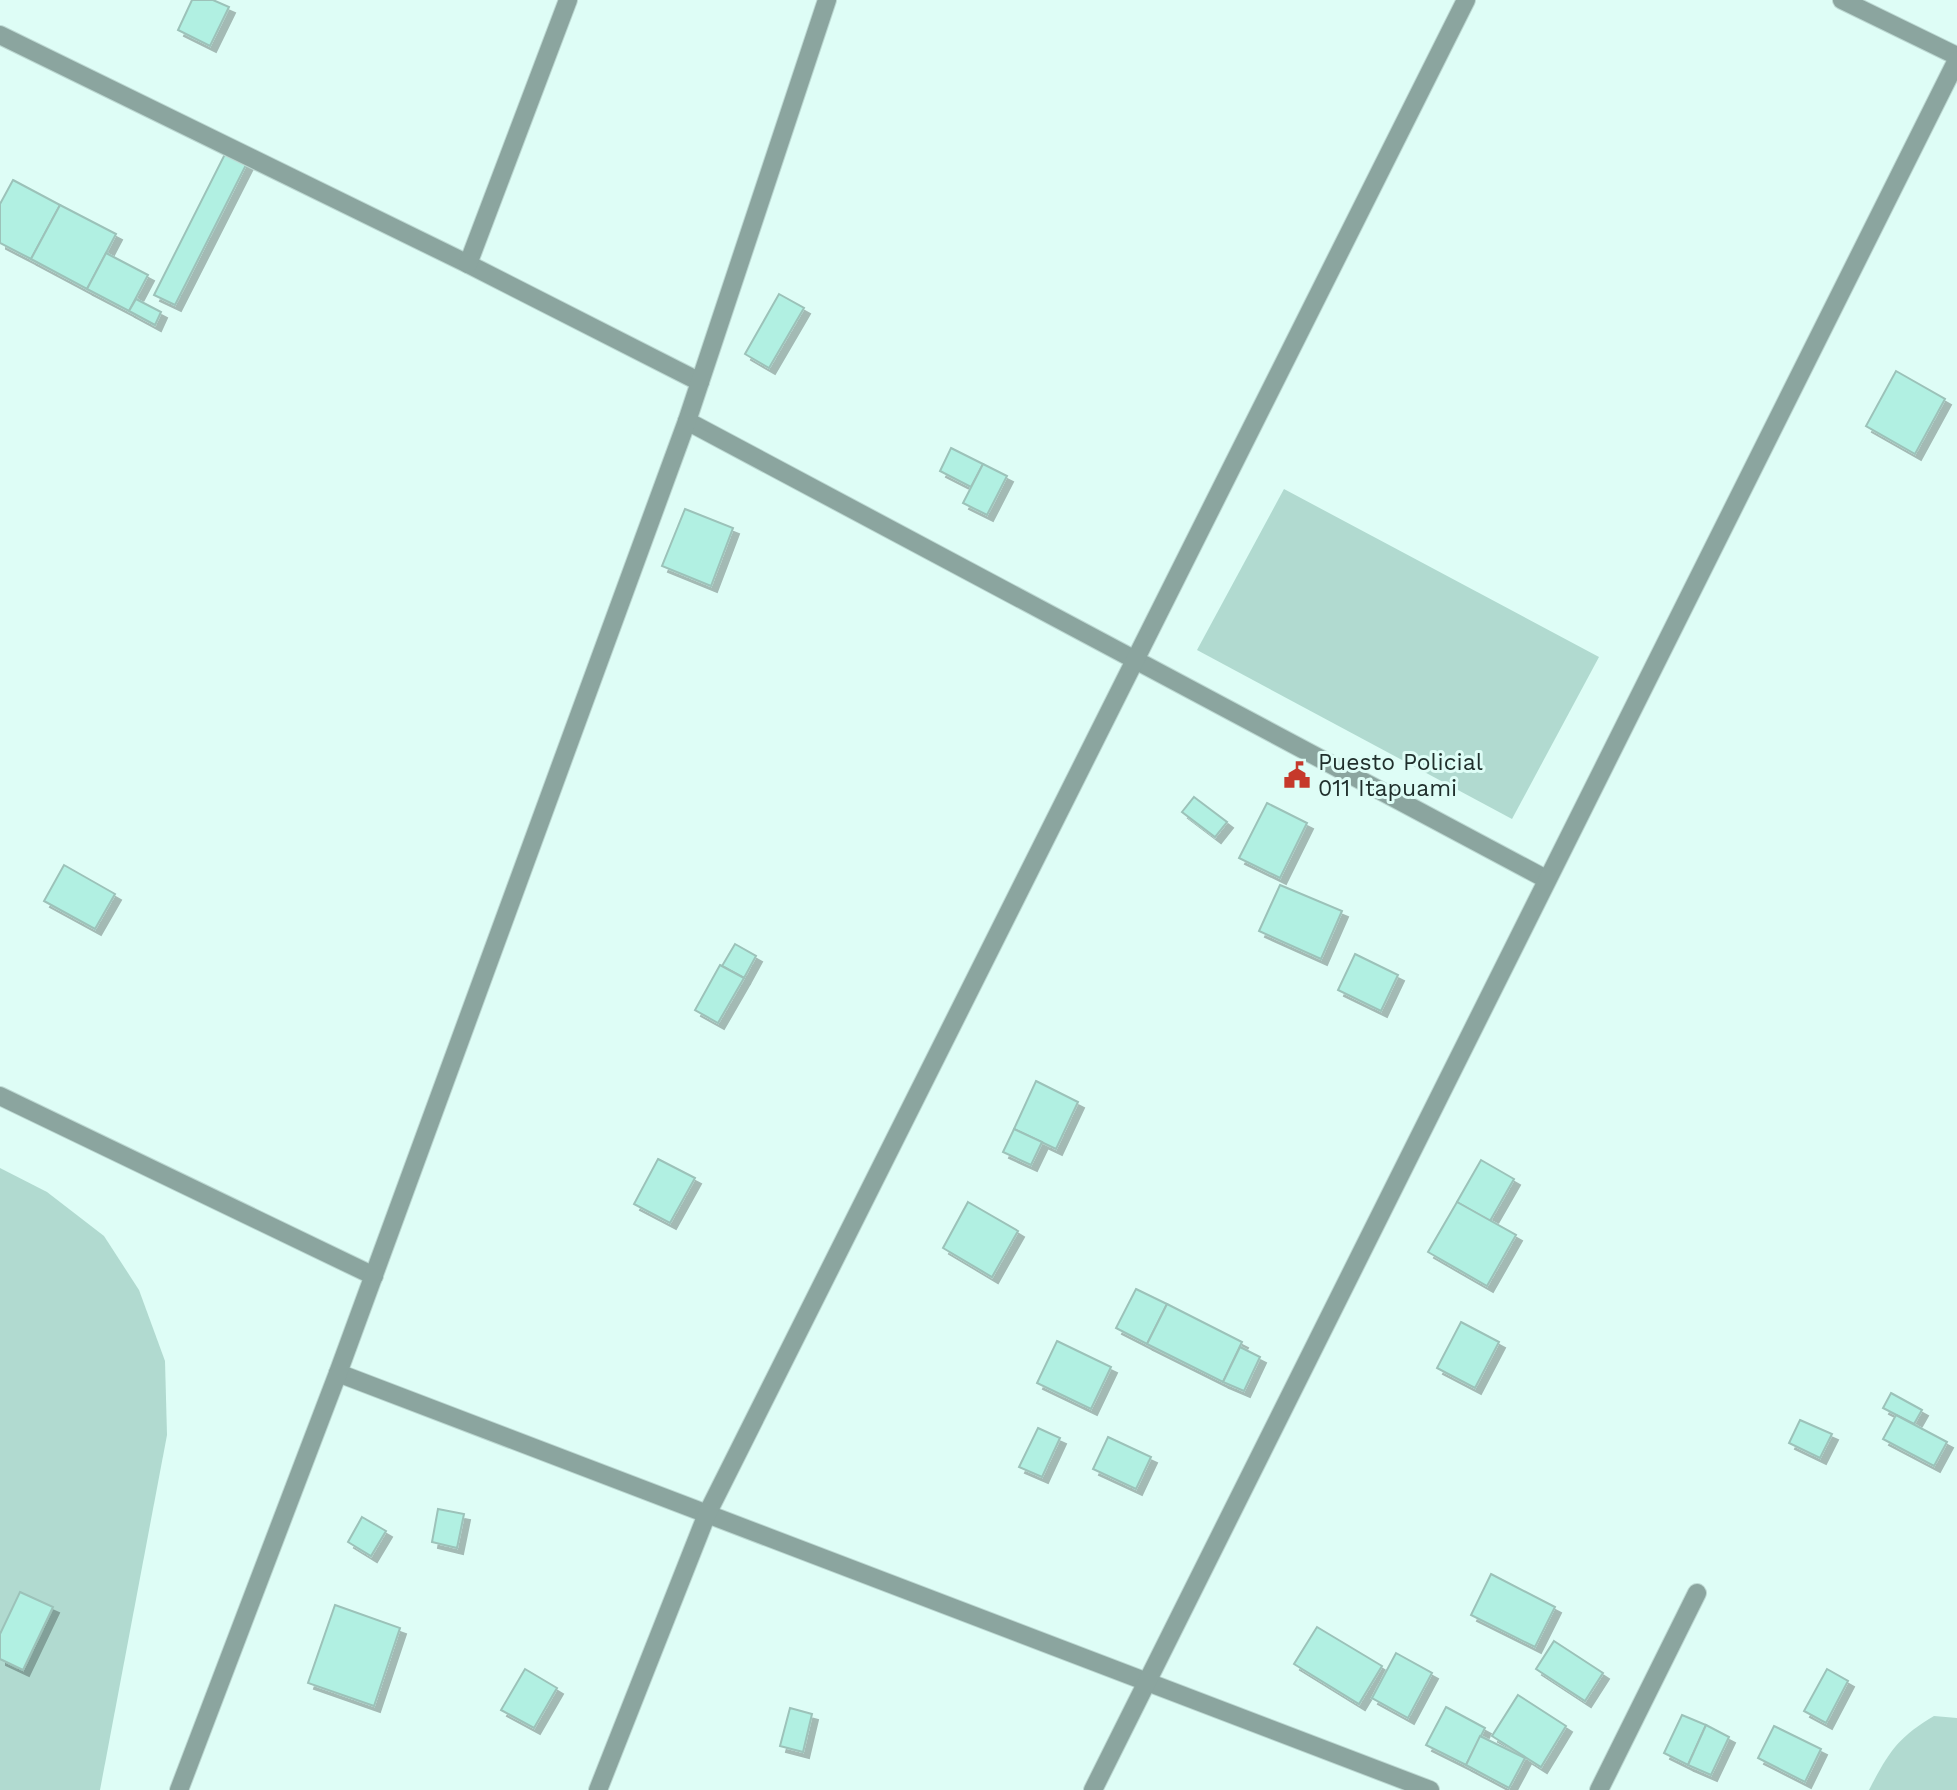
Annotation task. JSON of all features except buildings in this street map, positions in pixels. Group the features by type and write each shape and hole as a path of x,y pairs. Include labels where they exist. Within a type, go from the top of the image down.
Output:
{"street":[{"path":"468,264 568,0"},
{"path":"180,1790 374,1276 687,421 827,0"},
{"path":"598,1790 707,1514 1466,0"},
{"path":"1093,1790 1957,58 1842,0"},
{"path":"0,35 468,264 700,382"},
{"path":"687,421 1546,879"},
{"path":"0,1096 374,1276"},
{"path":"338,1373 1430,1790"},
{"path":"1599,1790 1697,1593"}],"green space":[{"path":"1284,489 1599,657 1512,819 1197,650"},
{"path":"0,1168 47,1192 104,1236 139,1290 165,1361 167,1435 100,1790 0,1790"},
{"path":"1934,1716 1957,1718 1957,1790 1869,1790 1895,1747 1911,1731"}],"place":[{"name":"Puesto Policial 011 Itapuami","path":"1297,775"}]}
